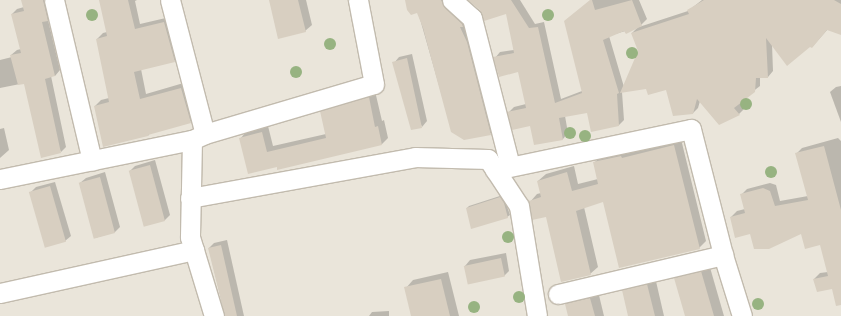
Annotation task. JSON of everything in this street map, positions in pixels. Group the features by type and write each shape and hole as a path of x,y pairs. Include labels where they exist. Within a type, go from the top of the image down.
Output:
{"street":[{"path":"54,0 92,161"},
{"path":"170,0 198,137 190,198 190,237 214,316"},
{"path":"0,179 92,161 198,137 374,84 358,0"},
{"path":"452,0 472,18 503,168 519,206 538,316"},
{"path":"190,198 415,157 488,159 503,168 691,129 723,255 742,316"},
{"path":"0,293 194,250"},
{"path":"558,294 723,255"}],"shaded area":[{"path":"0,0 841,0 841,316 0,316"}],"building":[{"path":"21,0 43,0 48,21 42,22 55,76 45,79 61,153 41,158 24,84 18,85 10,55 21,53 11,14 24,11"},
{"path":"99,0 128,0 135,29 164,22 175,62 134,72 140,99 181,88 191,123 148,136 103,147 94,106 109,102 96,39 107,36"},
{"path":"269,0 298,0 306,32 278,39"},
{"path":"405,0 441,0 445,8 462,24 463,27 460,27 467,42 491,135 464,140 451,132 423,28 417,13 411,15 407,10"},
{"path":"468,0 511,0 529,28 538,27 555,103 582,93 564,21 590,0 592,0 595,10 632,0 642,26 626,34 624,31 603,40 619,93 617,94 619,126 591,132 587,113 559,118 563,140 534,145 530,126 512,130 507,112 526,108 518,72 499,77 493,57 514,53 506,14 484,21 480,10"},
{"path":"704,0 834,0 841,4 841,35 827,30 812,48 810,47 787,66 766,38 768,78 756,78 755,92 734,108 740,115 719,125 697,99 693,114 673,116 666,90 648,95 646,89 620,93 638,51 631,33 689,14 687,10"},
{"path":"407,58 422,128 411,130 392,62"},
{"path":"369,97 375,127 378,126 382,145 277,170 277,167 248,174 239,138 262,132 267,152 326,138 320,111"},
{"path":"674,145 700,249 619,268 603,202 576,211 591,275 561,282 546,217 532,220 529,201 541,197 537,181 567,172 572,191 598,184 593,162 621,156 622,158"},
{"path":"824,146 841,210 841,305 836,306 832,289 817,292 813,279 828,276 820,245 805,249 801,234 769,249 754,249 750,234 735,238 730,217 745,213 740,194 763,188 770,191 775,206 808,200 795,153"},
{"path":"150,165 165,221 144,227 129,171"},
{"path":"100,177 115,233 94,239 79,183"},
{"path":"50,186 66,242 45,248 29,192"},
{"path":"500,197 504,203 508,218 471,229 466,208"},
{"path":"221,245 237,316 225,316 208,248"},
{"path":"501,258 505,277 468,284 464,266"},
{"path":"701,271 714,316 685,316 674,278"},
{"path":"441,279 450,316 411,316 404,287"},
{"path":"647,284 655,316 628,316 622,290"},
{"path":"590,298 595,316 568,316 565,304"}]}
